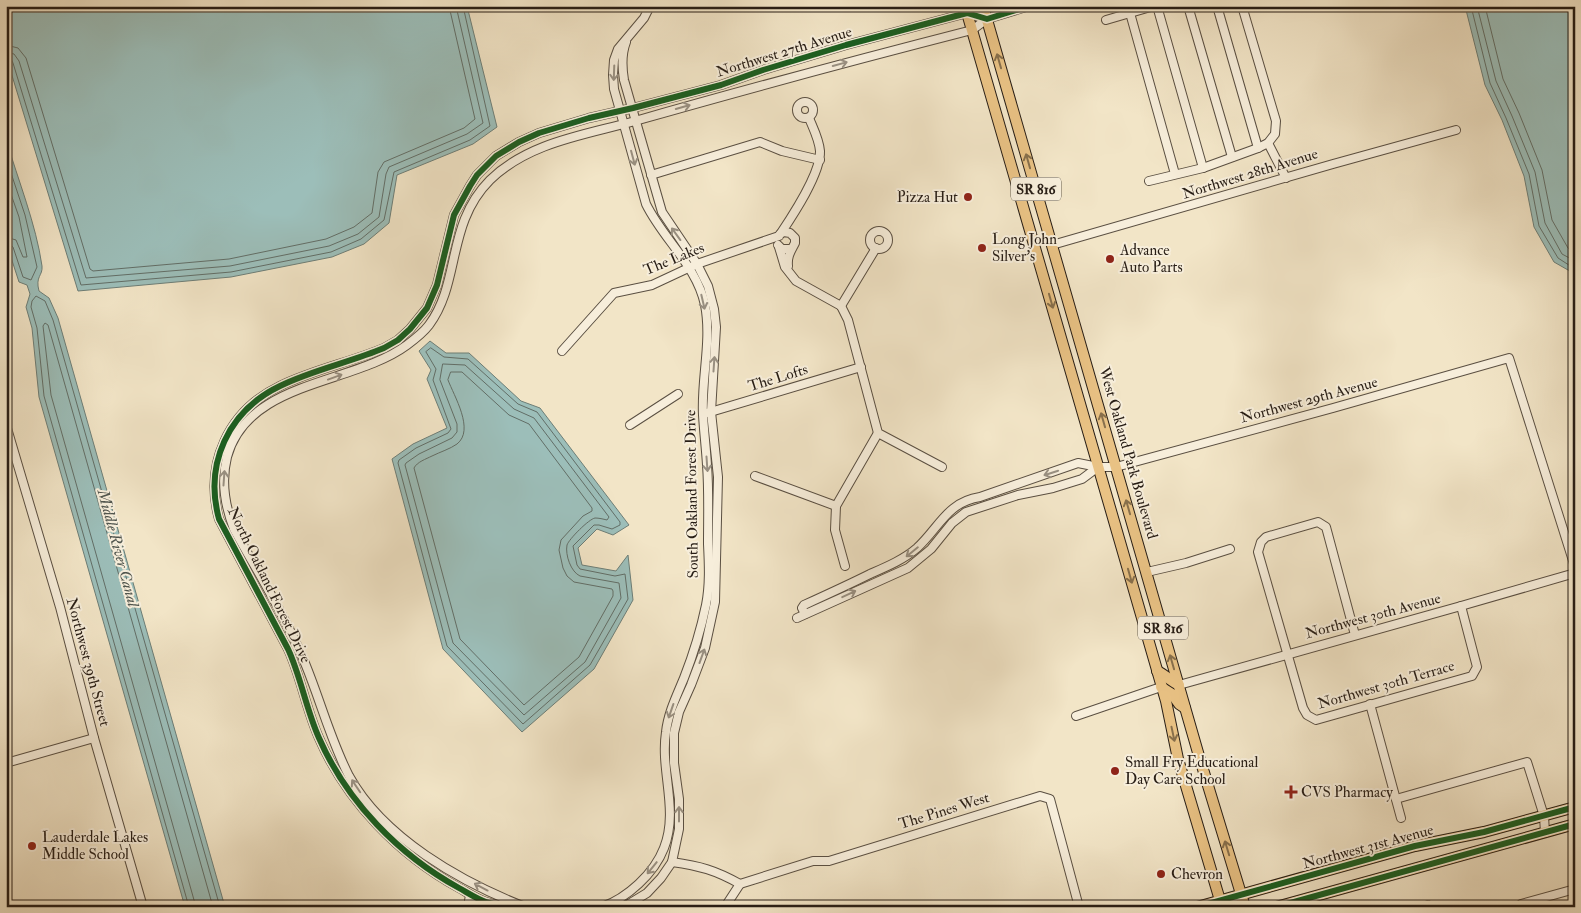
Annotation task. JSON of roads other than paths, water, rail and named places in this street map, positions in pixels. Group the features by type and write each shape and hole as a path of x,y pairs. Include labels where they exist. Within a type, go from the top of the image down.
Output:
{"main road":[{"name":"West Oakland Park Boulevard","path":"983,6 1245,907"},
{"name":"SR 816","path":"966,9 1157,671 1178,759 1222,904"},
{"path":"1031,233 1044,245 1052,245"},
{"path":"1037,254 1060,275"},
{"path":"1157,671 1167,676 1171,682 1179,685"},
{"path":"1161,687 1172,694 1179,704 1186,709"},
{"name":"Northwest 31st Avenue","path":"1197,907 1222,904 1241,895 1415,846 1484,832 1575,807"},
{"path":"1276,907 1575,824"}],"street":[{"name":"South Oakland Forest Drive","path":"624,907 647,893 672,862 678,829 674,733 679,712 705,648 709,612 706,316 701,293 689,267 653,217 646,204 614,89 614,60 618,49 644,18 650,6"},
{"path":"525,907 495,895 442,866 428,856 387,824 350,776 324,719 306,664 296,642 234,529 224,489 225,464 234,438 243,426 269,404 287,394 392,354 422,334 436,314 444,294 456,243 466,214 482,189 513,161 556,142 800,74 972,30 987,19 1029,6"},
{"path":"1106,20 1156,6 1203,168"},
{"path":"1188,6 1232,157"},
{"path":"1217,6 1258,148"},
{"path":"1149,181 1203,168 1258,148 1268,143 1275,134 1276,121 1242,6"},
{"path":"966,9 987,19"},
{"name":"Northwest 27th Avenue","path":"633,108 721,84 966,9"},
{"path":"1130,13 1176,174"},
{"name":"South Oakland Forest Drive","path":"602,907 630,892 660,858 665,846 670,823 671,805 665,768 666,731 670,713 709,612 715,602 718,477 707,413 716,320 708,286 697,264 662,212 622,70 623,50 628,38"},
{"name":"North Oakland Forest Drive","path":"484,904 424,866 392,840 369,816 337,772 319,738 296,665 220,520 215,496 215,470 220,450 229,433 244,411 266,393 287,382 384,348 398,340 417,322 435,292 450,228 458,205 477,176 496,156 529,137 589,118 633,108"},
{"path":"809,118 819,142 820,160 813,178 780,235 778,246 785,267 802,285 841,306 848,320 878,433 836,506 835,530 845,566"},
{"name":"Northwest 28th Avenue","path":"1052,245 1456,130"},
{"path":"651,175 760,142 782,151 820,160"},
{"path":"1268,143 1286,178"},
{"path":"790,220 790,232 794,236 795,241 787,262 790,272"},
{"path":"780,235 790,232"},
{"name":"The Lakes","path":"562,351 614,293 652,285 689,267 780,235"},
{"name":"The Lakes","path":"759,243 778,246"},
{"path":"778,246 784,250 790,250"},
{"path":"841,306 876,248"},
{"name":"Northwest 29th Avenue","path":"958,505 972,498 1078,464 1116,467 1509,358 1575,567"},
{"name":"The Lofts","path":"707,413 861,367"},
{"path":"630,425 678,394"},
{"name":"Northwest 39th Street","path":"6,425 60,607 94,738 143,907"},
{"path":"878,433 942,467"},
{"path":"797,618 908,568 932,549 952,523 963,514 1018,495 1082,479 1098,467"},
{"path":"755,476 836,506"},
{"path":"805,614 802,608 804,605 906,557 958,505 963,514"},
{"path":"708,512 717,512"},
{"path":"1288,654 1258,552 1261,542 1266,537 1318,522 1326,527 1355,635"},
{"path":"939,523 947,530"},
{"path":"1147,572 1230,550"},
{"name":"Northwest 30th Avenue","path":"1179,685 1575,573"},
{"name":"Northwest 30th Terrace","path":"1288,654 1304,708 1307,715 1316,720 1472,676 1477,667 1461,606"},
{"path":"1076,716 1161,687"},
{"path":"1370,704 1401,818"},
{"path":"6,763 94,738"},
{"path":"1396,799 1527,762 1544,816 1546,833"},
{"name":"The Pines West","path":"740,884 813,861 829,861 1040,796 1050,799 1079,907"},
{"path":"672,862 697,865 720,873 740,884 725,907"},
{"path":"1519,906 1575,889"},
{"path":"468,907 470,895"},
{"path":"484,904 504,907"}],"water":[{"path":"6,6 467,6 497,127 473,144 397,175 389,223 364,244 332,257 231,277 78,291 6,56"},
{"path":"1465,6 1575,6 1575,274 1554,262 1534,227 1524,176 1502,120 1485,85"},
{"name":"Middle River Canal","path":"6,139 39,250 42,269 38,279 39,291 49,298 58,318 225,907 185,907 39,397 32,328 26,307 30,294 27,285 19,282 6,242"},
{"path":"430,341 446,353 469,353 521,401 540,408 629,525 613,535 597,529 578,548 582,565 616,571 628,555 633,600 594,669 522,732 443,649 392,459 413,444 447,428 427,379 431,370 419,351"}],"place":[{"name":"Pizza Hut","path":"968,197"},
{"name":"Long John Silver's","path":"982,248"},
{"name":"Advance Auto Parts","path":"1110,259"},
{"name":"Small Fry Educational Day Care School","path":"1115,771"},
{"name":"CVS Pharmacy","path":"1291,792"},
{"name":"Lauderdale Lakes Middle School","path":"32,846"},
{"name":"Chevron","path":"1161,874"}]}
